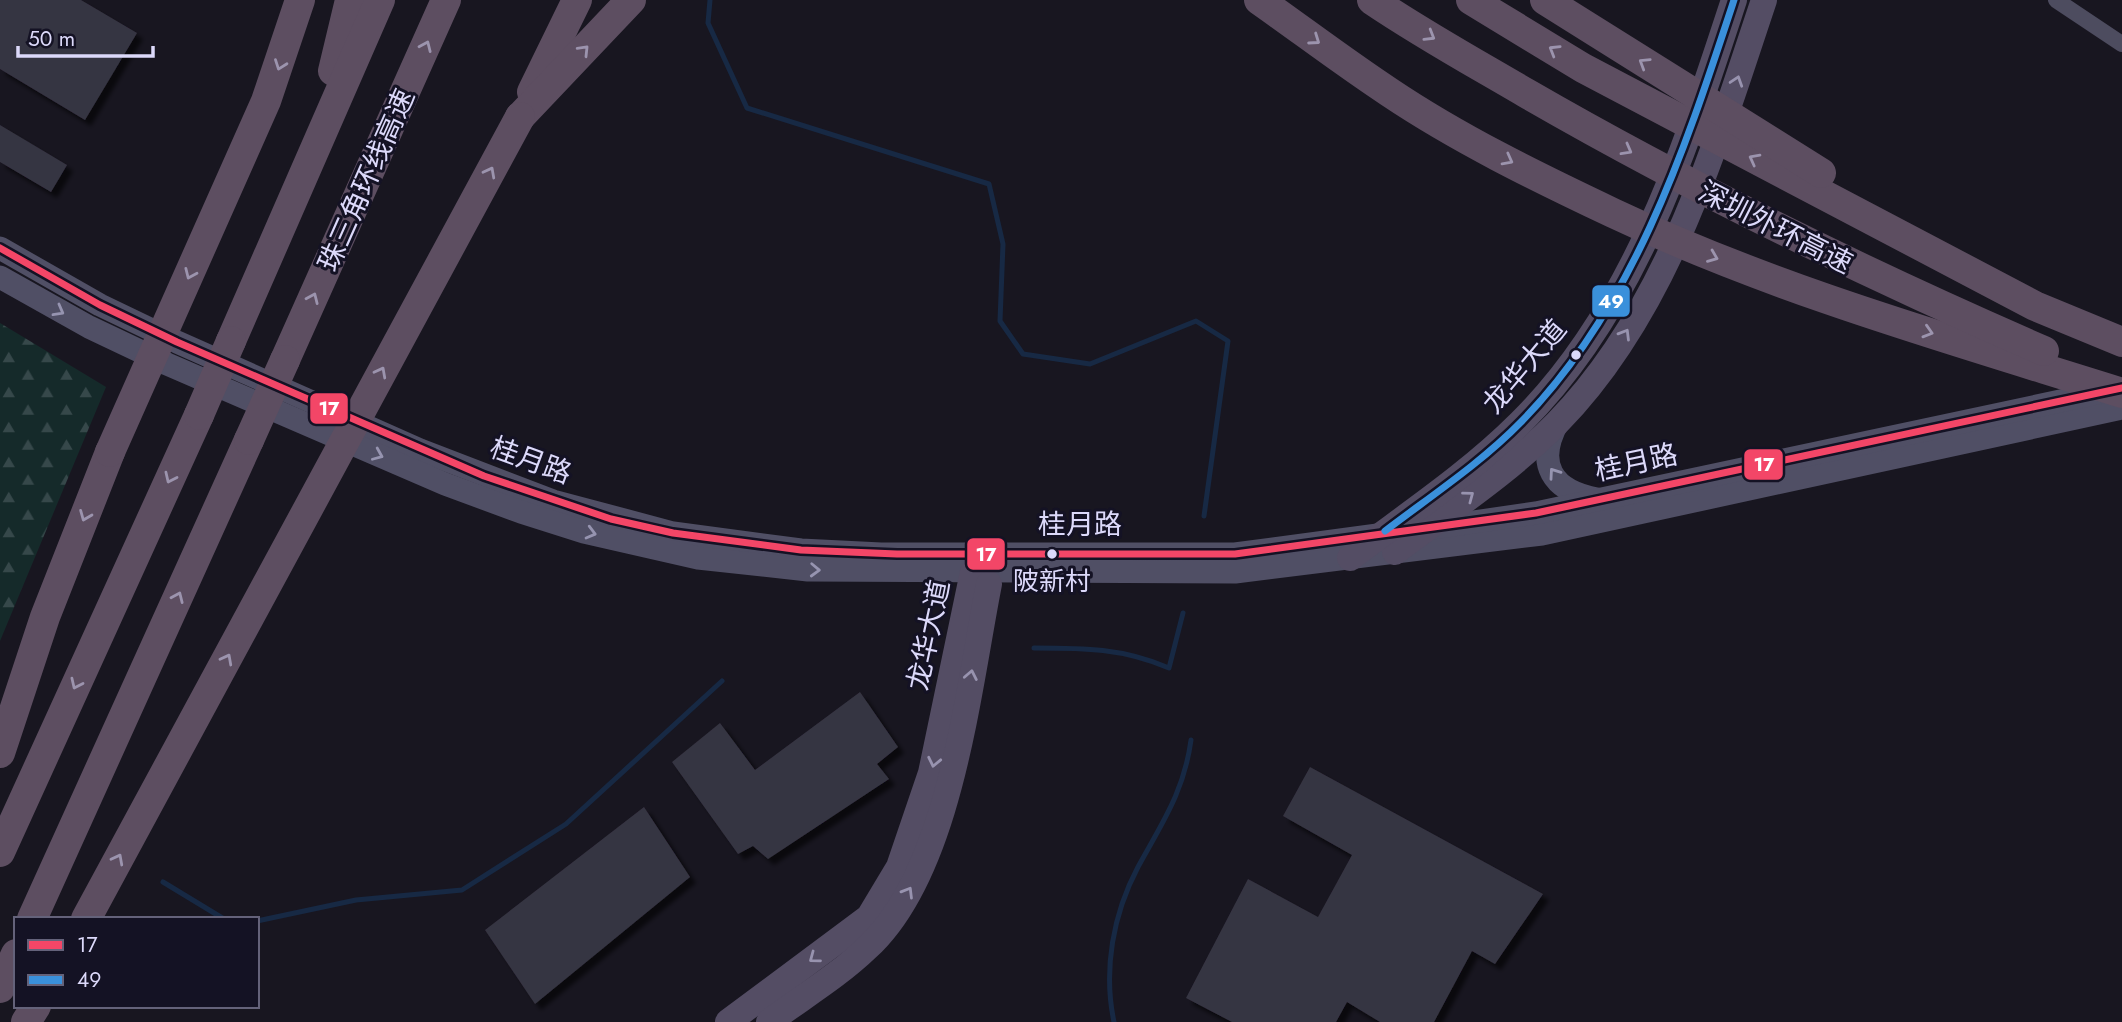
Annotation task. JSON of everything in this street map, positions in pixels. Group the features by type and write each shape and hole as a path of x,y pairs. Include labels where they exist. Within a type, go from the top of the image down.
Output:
{"highway":[{"path":"0,752 45,617 110,452 266,101 300,0"},
{"path":"291,206 332,75 350,0"},
{"name":"珠三角环线高速","path":"0,852 199,415 380,0"},
{"name":"珠三角环线高速","path":"33,917 446,0"},
{"path":"87,917 520,117 577,0"},
{"path":"520,117 631,0"},
{"path":"1259,0 1391,93 1516,165 1613,214 1712,257 1848,307 2122,390"},
{"name":"深圳外环高速","path":"1471,0 1583,68 2035,306 2122,342"},
{"path":"1545,0 2035,306"},
{"name":"深圳外环高速","path":"1375,2 1562,114 1746,213 1950,310 2122,383"},
{"path":"0,988 14,958"}],"main road":[{"name":"龙华大道","path":"1387,544 1522,422 1575,358 1605,313 1633,264 1672,175 1734,0"},
{"name":"龙华大道","path":"1350,558 1426,528 1526,452 1558,422 1619,343 1669,254 1711,154 1764,0"},
{"name":"桂月路","path":"0,248 166,337 419,450 495,480 611,519 673,533 802,550 983,566 1235,572 1350,558"},
{"name":"桂月路","path":"0,277 89,327 167,364 445,484 572,528 686,556 752,566 832,571 1236,554 1542,534 2122,408"},
{"name":"桂月路","path":"1426,528 1536,513 2122,390"},
{"path":"1558,422 1547,447 1546,462 1553,477 1567,489 1601,500"},
{"name":"龙华大道","path":"728,1022 869,917 900,867 931,773 983,566"},
{"name":"龙华大道","path":"769,1022 868,948 895,915 917,877 936,828 951,774 983,566"}],"street":[{"path":"2056,0 2122,44"}],"green space":[{"path":"0,323 106,387 0,641"}],"building":[{"path":"0,0 81,0 137,33 85,120 0,69"},
{"path":"0,125 67,165 51,192 0,162"},
{"path":"860,692 898,747 877,764 889,779 768,859 753,846 738,854 672,762 720,723 755,770"},
{"path":"1310,767 1543,894 1495,964 1472,951 1434,1022 1380,1022 1347,1002 1336,1022 1232,1022 1186,998 1248,879 1318,917 1352,855 1283,816"},
{"path":"644,807 690,877 535,1004 485,930"}],"waterway":[{"path":"710,0 708,23 747,108 989,184 1003,244 1000,321 1023,354 1090,364 1196,321 1228,341 1204,516"},
{"path":"1034,648 1087,649 1119,653 1169,668 1183,613"},
{"path":"259,921 356,900 462,890 566,824 722,681"},
{"path":"1114,1022 1110,962 1122,904 1177,791 1188,759 1191,740"},
{"path":"163,882 221,917"}],"transit line":[{"name":"49","path":"1385,531 1506,437 1561,377 1595,328 1652,224 1696,113 1734,0"},
{"name":"17","path":"0,248 100,305 177,342 484,476 611,519 673,533 801,550 897,554 1235,554 1536,513 2122,388"}],"place":[{"name":"陂新村","path":"1052,554"}]}
